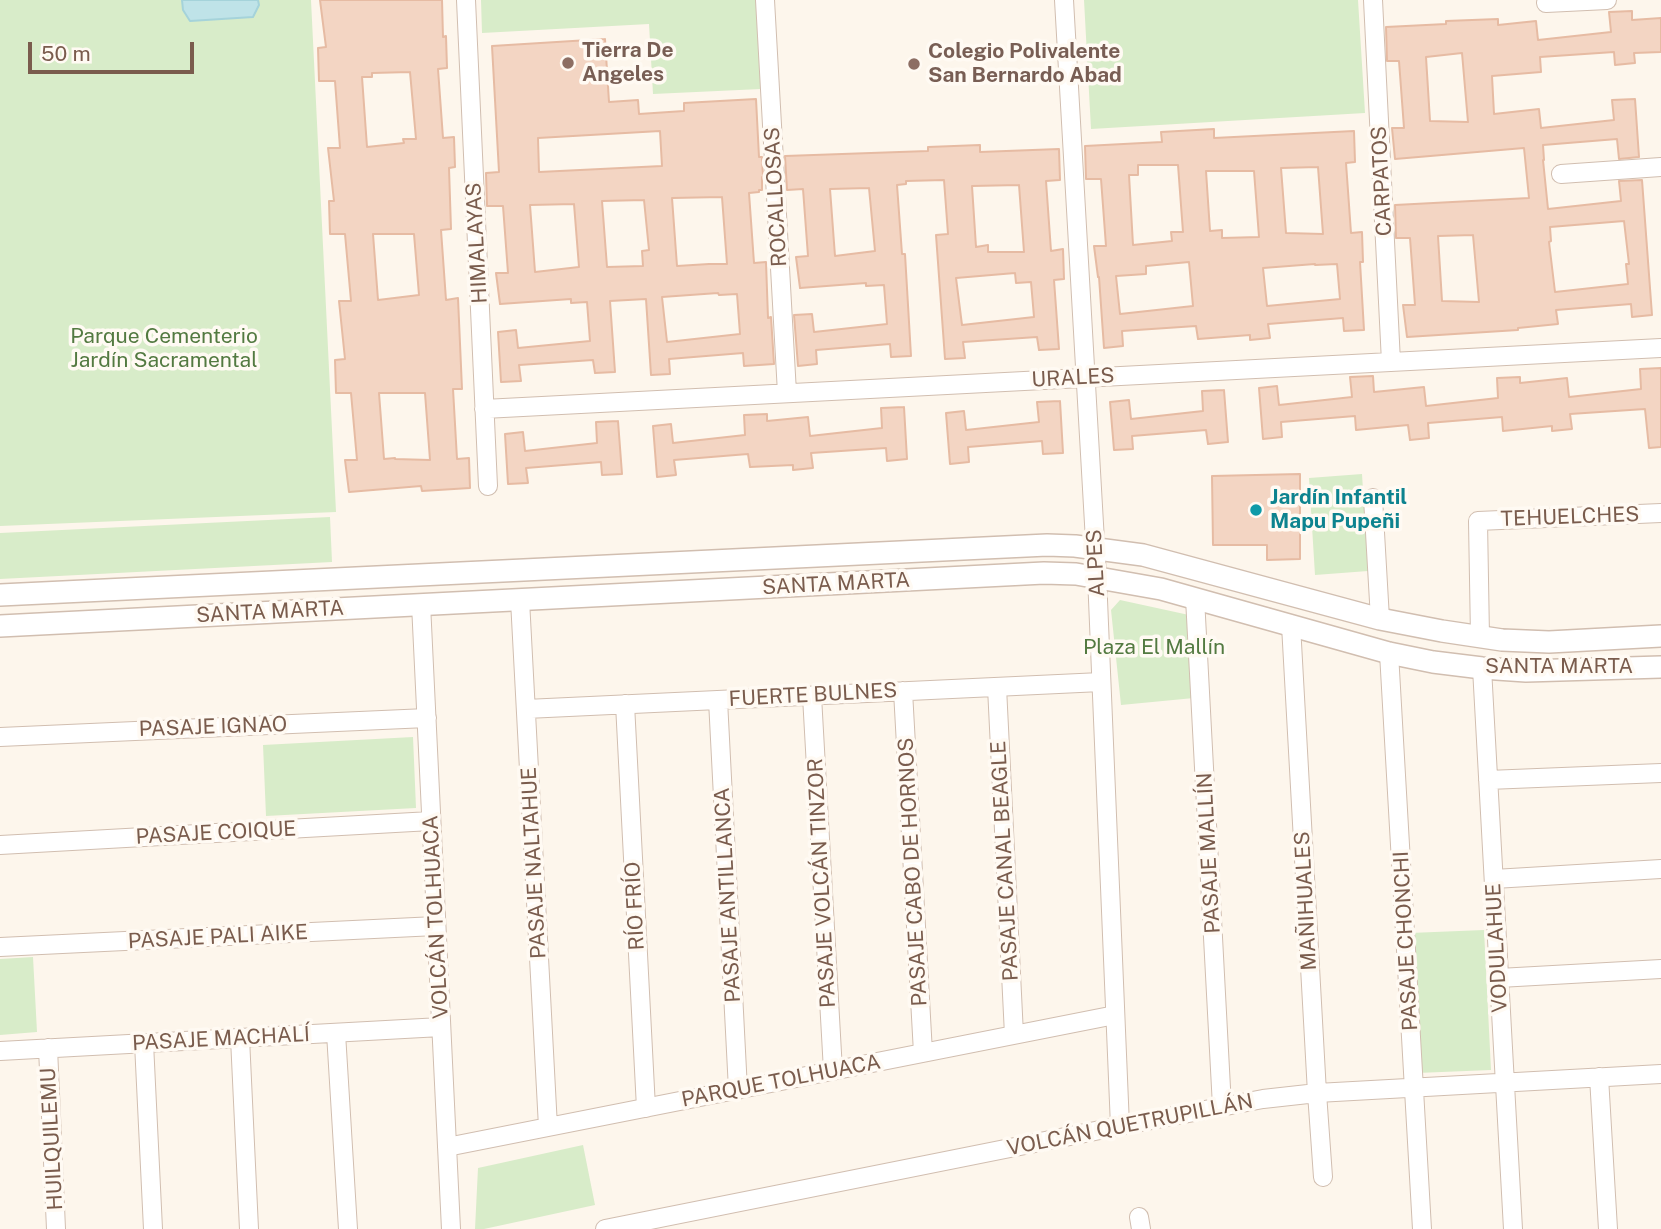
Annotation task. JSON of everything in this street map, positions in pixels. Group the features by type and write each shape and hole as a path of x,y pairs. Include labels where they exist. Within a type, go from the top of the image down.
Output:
{"street":[{"name":"HIMALAYAS","path":"466,0 488,486"},
{"name":"ROCALLOSAS","path":"765,0 787,393"},
{"name":"ALPES","path":"1064,0 1097,576 1120,1126"},
{"name":"CARPATOS","path":"1373,0 1391,362"},
{"path":"1546,3 1607,0"},
{"path":"1562,174 1661,167"},
{"name":"URALES","path":"484,409 1661,348"},
{"path":"1373,498 1380,619"},
{"name":"TEHUELCHES","path":"1480,637 1478,521 1661,513"},
{"name":"SANTA MARTA","path":"0,595 1047,545 1143,555 1380,619 1480,637 1549,642 1661,636"},
{"name":"SANTA MARTA","path":"0,626 1044,573 1097,576 1137,583 1390,653 1433,662 1538,671 1661,667"},
{"name":"PASAJE MALLÍN","path":"1195,598 1222,1107"},
{"name":"PASAJE NALTAHUE","path":"520,600 548,1127"},
{"name":"VOLCÁN TOLHUACA","path":"421,604 451,1229"},
{"name":"MAÑIHUALES","path":"1291,625 1323,1177"},
{"name":"PASAJE CHONCHI","path":"1390,653 1422,1229"},
{"name":"VODULAHUE","path":"1482,668 1513,1229"},
{"name":"FUERTE BULNES","path":"526,709 1101,682"},
{"name":"PASAJE CANAL BEAGLE","path":"997,687 1014,1035"},
{"name":"PASAJE CABO DE HORNOS","path":"903,691 923,1053"},
{"name":"PASAJE VOLCÁN TINZOR","path":"812,696 833,1071"},
{"name":"PASAJE ANTILLANCA","path":"718,700 738,1090"},
{"name":"RÍO FRÍO","path":"625,704 646,1108"},
{"name":"PASAJE IGNAO","path":"0,737 427,718"},
{"path":"1488,780 1661,773"},
{"name":"PASAJE COIQUE","path":"0,845 431,821"},
{"path":"1493,879 1661,869"},
{"name":"PASAJE PALI AIKE","path":"0,947 436,926"},
{"path":"1499,978 1661,969"},
{"name":"PARQUE TOLHUACA","path":"447,1147 1115,1014"},
{"name":"PASAJE MACHALÍ","path":"0,1051 441,1027"},
{"path":"336,1033 348,1229"},
{"path":"240,1038 249,1229"},
{"path":"144,1043 153,1229"},
{"name":"HUILQUILEMU","path":"48,1048 56,1229"},
{"name":"VOLCÁN QUETRUPILLÁN","path":"605,1229 1264,1099 1317,1093 1661,1074"},
{"path":"1599,1077 1608,1229"}],"green space":[{"name":"Parque Cementerio Jardín Sacramental","path":"0,0 311,0 336,512 0,526"},
{"path":"481,0 757,0 761,89 653,94 649,24 482,33"},
{"path":"1084,0 1358,0 1365,113 1091,129"},
{"path":"1362,474 1368,571 1315,575 1309,478"},
{"path":"330,517 332,562 0,579 0,533"},
{"name":"Plaza El Mallín","path":"1120,600 1189,615 1194,698 1121,705 1111,610"},
{"path":"413,737 416,808 266,816 263,745"},
{"path":"1484,930 1491,1070 1417,1073 1410,933"},
{"path":"33,957 37,1032 0,1035 0,959"},
{"path":"583,1145 595,1205 475,1229 478,1168"}],"water":[{"path":"182,0 258,0 259,5 253,17 190,21 183,10"}],"building":[{"path":"320,0 442,0 447,68 438,69 443,138 454,137 455,167 449,168 451,229 441,230 446,300 458,298 462,389 453,389 457,459 469,458 470,488 422,491 421,486 349,492 345,460 357,460 351,393 336,393 335,360 345,359 339,301 351,301 345,234 330,234 329,201 334,201 328,148 340,148 335,81 319,81 318,48 326,47","holes":["410,72 416,139 367,147 362,77 372,77 372,73","373,234 414,234 419,295 378,300","379,393 425,393 430,460 384,459"]},
{"path":"1632,11 1632,20 1661,18 1661,52 1634,53 1635,63 1615,65 1614,52 1540,57 1541,72 1492,76 1494,114 1539,109 1541,128 1614,120 1612,100 1635,99 1639,157 1619,159 1617,139 1543,145 1543,160 1548,209 1621,201 1619,181 1642,180 1652,315 1632,317 1631,304 1556,310 1558,324 1518,330 1407,337 1403,305 1415,305 1410,238 1396,238 1395,205 1529,198 1524,148 1395,159 1392,128 1404,128 1399,61 1387,61 1386,27 1446,24 1446,21 1498,19 1498,25 1536,21 1538,40 1611,32 1609,12","holes":["1462,53 1468,122 1430,121 1426,57","1624,221 1629,264 1626,264 1628,284 1555,292 1549,242 1550,227","1473,235 1479,302 1442,301 1438,236"]},
{"path":"605,39 609,102 638,100 639,114 684,111 684,103 756,99 759,157 762,157 763,177 762,190 749,193 754,263 766,262 768,318 771,317 774,364 744,366 743,353 669,359 670,374 651,375 646,299 610,301 615,372 595,373 593,360 519,365 521,381 501,382 498,332 516,330 518,348 590,341 587,302 571,303 571,299 500,304 496,273 508,273 503,206 487,206 486,173 499,172 492,46","holes":["660,131 662,166 539,172 538,138","722,197 727,264 677,266 672,198","644,200 649,250 642,251 643,266 607,267 602,201","574,204 579,267 535,272 530,205","737,294 740,334 667,342 662,297"]},
{"path":"1214,129 1214,138 1354,131 1355,162 1346,163 1351,233 1362,232 1363,262 1360,262 1364,330 1344,331 1343,318 1268,324 1270,338 1250,340 1250,335 1198,339 1196,326 1122,331 1123,346 1104,348 1094,246 1106,246 1101,179 1086,179 1085,146 1162,142 1161,132","holes":["1138,165 1178,165 1183,232 1171,232 1172,241 1133,245 1129,175 1138,175","1318,167 1323,234 1286,233 1281,168","1206,171 1254,171 1259,237 1222,238 1222,230 1210,231","1189,262 1193,306 1120,314 1116,276 1146,274 1146,266","1337,264 1340,299 1267,306 1263,268"]},
{"path":"980,145 980,152 1059,149 1060,180 1046,181 1051,251 1063,249 1064,279 1054,280 1059,349 1039,350 1037,337 963,342 965,358 945,359 936,235 948,234 944,180 906,181 906,184 897,185 902,254 905,254 911,356 891,357 890,344 816,350 817,364 798,366 794,315 812,314 814,332 887,324 884,285 866,286 866,283 800,288 796,257 808,256 803,189 787,190 785,156 928,151 928,147","holes":["1019,185 1024,252 988,252 988,245 976,247 972,186","869,188 875,251 835,256 830,189","1015,273 1016,283 1031,282 1034,317 962,325 956,278"]},
{"path":"1661,368 1661,447 1649,448 1645,409 1570,414 1572,429 1552,431 1552,426 1503,431 1502,417 1428,423 1429,438 1410,440 1408,425 1356,430 1355,416 1281,422 1282,437 1263,439 1259,388 1277,386 1279,405 1352,397 1350,377 1373,376 1374,392 1424,387 1426,406 1498,398 1497,378 1520,377 1520,383 1567,378 1569,397 1641,389 1640,369"},
{"path":"1224,390 1228,442 1208,444 1206,430 1132,436 1133,449 1114,450 1110,402 1129,400 1131,419 1203,411 1202,391"},
{"path":"1060,401 1063,453 1043,454 1042,441 968,447 969,462 950,464 946,413 964,411 966,430 1039,422 1037,402"},
{"path":"904,407 907,459 887,461 886,448 811,453 813,468 793,470 793,465 750,467 748,454 674,460 676,475 657,477 653,426 671,424 673,443 745,435 744,415 767,414 767,421 808,417 810,436 882,428 881,408"},
{"path":"618,421 622,474 602,475 601,462 526,468 528,483 508,484 505,434 523,432 525,451 597,443 596,422"},
{"name":"Jardín Infantil Mapu Pupeñi","path":"1300,474 1300,559 1267,560 1267,545 1213,545 1212,476"}],"place":[{"name":"Tierra De Angeles","path":"568,63"},
{"name":"Colegio Polivalente San Bernardo Abad","path":"914,64"},
{"name":"Jardín Infantil Mapu Pupeñi","path":"1256,510"}]}
